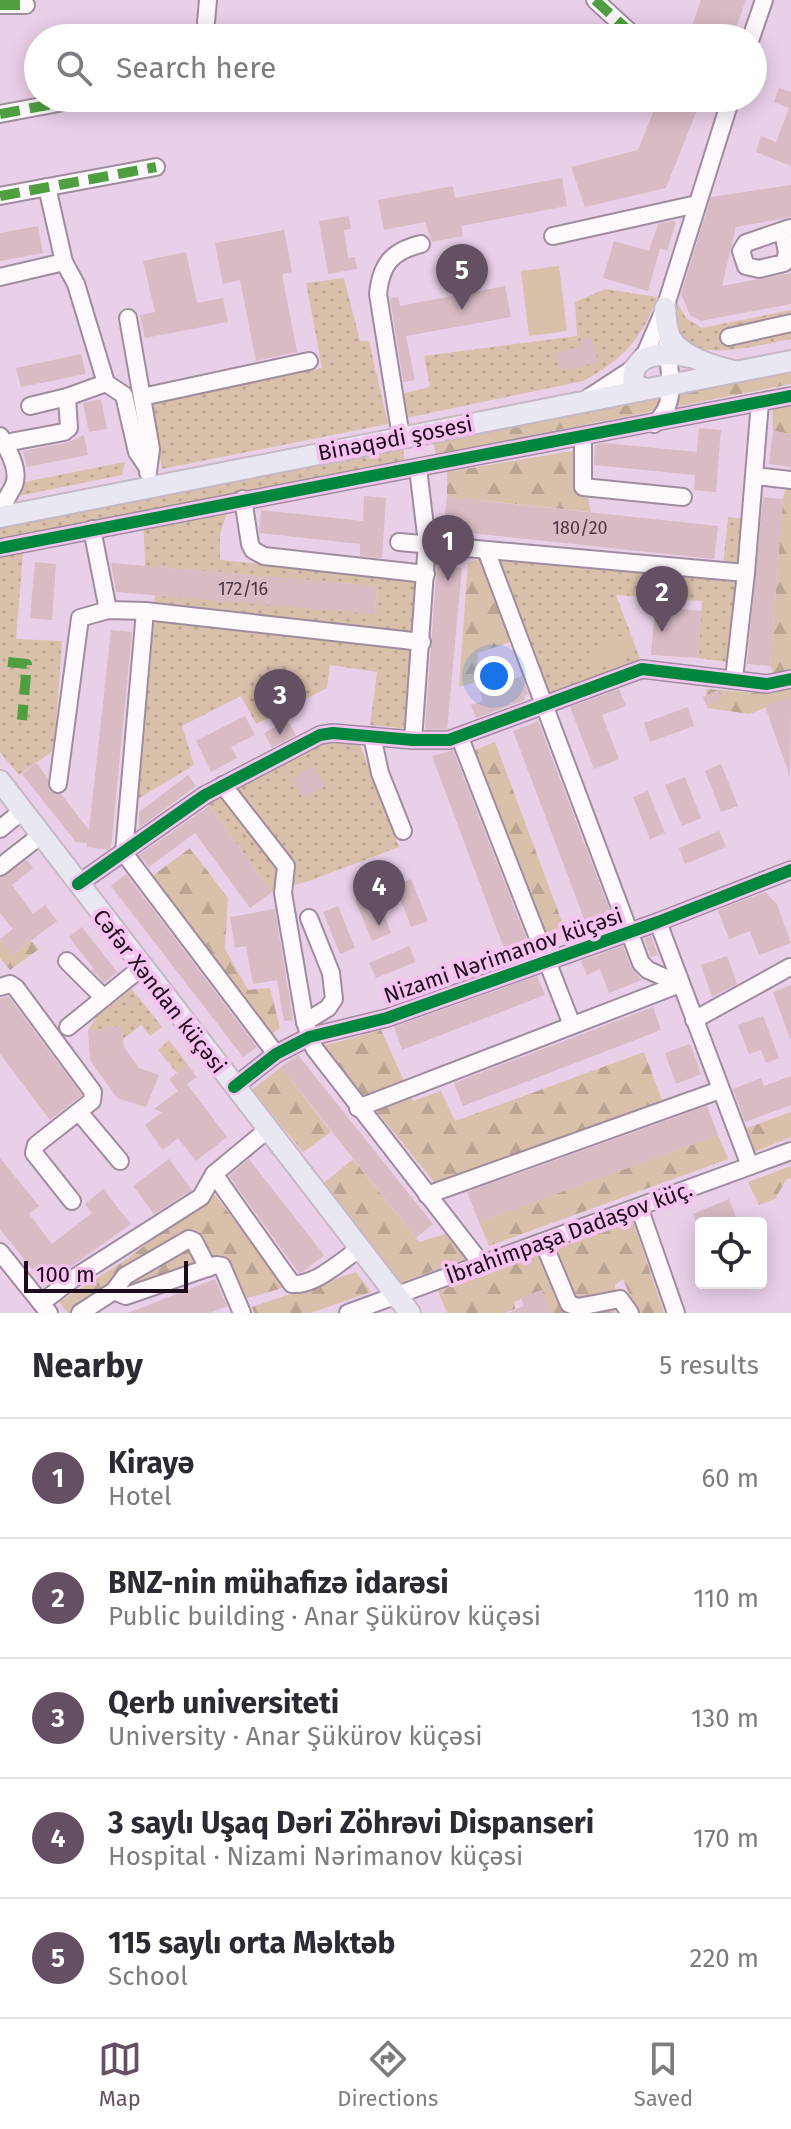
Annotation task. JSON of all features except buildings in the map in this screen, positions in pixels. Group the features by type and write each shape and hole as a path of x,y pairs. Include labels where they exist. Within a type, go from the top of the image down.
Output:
{"main road":[{"path":"665,308 672,340 701,360 738,371"},
{"path":"660,365 701,360"},
{"path":"660,365 738,371 791,361"},
{"name":"Binəqədi şosesi","path":"3,516 150,477 401,437 647,389 634,385 633,372 660,365"},
{"name":"Cəfər Xəndan küçəsi","path":"0,781 410,1313"}],"street":[{"path":"206,22 208,0"},
{"path":"595,0 621,24"},
{"path":"756,24 764,0"},
{"path":"0,5 26,5"},
{"path":"0,114 24,109"},
{"path":"654,424 666,413 660,365 665,308 727,112"},
{"path":"0,196 156,167"},
{"path":"47,187 64,262 76,284 106,383 124,395 137,452 150,477"},
{"path":"553,236 697,204"},
{"path":"401,437 378,294 379,280 393,254 421,244"},
{"path":"0,277 64,262"},
{"path":"660,365 665,308"},
{"path":"128,318 151,449 150,477"},
{"path":"729,337 791,323"},
{"path":"142,397 309,361"},
{"path":"580,403 624,375 660,365"},
{"path":"30,406 106,383"},
{"path":"0,548 791,396"},
{"path":"1,441 64,432 69,428 67,397"},
{"path":"734,679 760,402"},
{"path":"583,438 583,487 683,497"},
{"path":"1,441 8,449 15,476 15,483 4,501 3,516"},
{"path":"413,740 427,543 418,468"},
{"path":"755,476 791,480"},
{"path":"243,499 250,544 253,550 264,556 426,574"},
{"path":"92,529 108,610"},
{"path":"399,542 746,573"},
{"path":"486,550 641,963 648,970 680,984"},
{"path":"58,784 78,620 108,610 145,611 422,642"},
{"path":"145,611 124,853 276,1054"},
{"path":"78,884 223,785 320,735 333,733 413,740 460,738 642,669 767,684 790,681"},
{"path":"372,736 380,773 403,831"},
{"path":"460,738 572,1025"},
{"path":"223,785 286,866 283,893 307,1030 314,1048 481,1263"},
{"path":"0,829 22,811"},
{"path":"0,867 41,835"},
{"name":"Nizami Nərimanov küçəsi","path":"234,1087 307,1030 387,1018 629,933 791,870"},
{"path":"307,1030 334,999 331,973 309,918"},
{"path":"658,922 750,1166"},
{"path":"67,961 104,998"},
{"path":"68,1027 142,967"},
{"path":"694,1020 790,967"},
{"path":"0,987 10,984 16,988 93,1092 92,1101 36,1145 34,1153 72,1201"},
{"path":"358,1108 680,984"},
{"path":"427,1195 720,1090"},
{"path":"79,1112 120,1161"},
{"path":"0,1252 45,1308 74,1278 201,1197 214,1174 267,1130"},
{"name":"İbrahimpaşa Dadaşov küç.","path":"348,1313 374,1309 396,1295 791,1151"},
{"path":"214,1174 292,1284 302,1285 312,1280 359,1249"},
{"path":"639,1207 676,1313"},
{"path":"80,1313 114,1291 122,1278 185,1240 192,1239 208,1268"},
{"path":"543,1242 569,1304 578,1307 620,1299 630,1313"},
{"path":"164,1253 177,1279"},
{"path":"114,1291 126,1296 222,1266 242,1313"}],"green space":[{"path":"559,266 567,331 529,336 521,271"},
{"path":"344,278 360,341 369,341 388,424 162,469 150,404 322,368 306,283"},
{"path":"605,289 657,297 637,337 620,356 597,373 583,381 406,418 401,394 430,387 424,356 577,336 575,302"},
{"path":"676,300 686,318 702,328 791,310 791,339 742,349 704,349 689,345 678,335 673,319"},
{"path":"791,371 791,384 436,454 433,442"},
{"path":"791,401 791,434 773,431 772,404"},
{"path":"403,449 405,463 232,497 220,534 220,560 421,579 409,729 370,725 377,672 330,665 327,688 256,724 241,696 182,726 194,765 133,802 155,595 375,613 377,586 145,566 143,511 0,540 0,528 140,498"},
{"path":"578,450 591,512 447,497 447,472"},
{"path":"125,462 122,475 18,496 24,482"},
{"path":"791,467 791,669 774,674 770,666 783,499"},
{"path":"728,517 746,519 728,662 698,658 702,601 616,595 640,659 548,695 493,556 722,575"},
{"path":"23,553 16,639 62,641 54,750 19,775 0,752 0,558"},
{"path":"482,558 511,642 478,653 476,682 459,687 468,563"},
{"path":"626,634 634,654 597,670 589,650"},
{"path":"791,687 791,704 788,698 750,714 707,708 706,689 769,694"},
{"path":"329,738 360,745 399,847 272,892 207,803"},
{"path":"495,742 567,935 545,942 473,751"},
{"path":"190,848 228,898 225,949 248,990 270,988 280,1028 269,1036 150,878"},
{"path":"0,939 12,955 31,941 39,949 10,970 0,958"},
{"path":"132,989 162,1027 150,1036 141,1025 123,1039 122,1026 88,1031 97,1016"},
{"path":"381,1030 413,1101 441,1091 455,1121 644,1052 662,1100 435,1183 323,1046"},
{"path":"169,1040 188,1065 177,1073 158,1050"},
{"path":"281,1067 331,1132 303,1152 252,1090"},
{"path":"791,1112 791,1137 754,1152 744,1129"},
{"path":"718,1135 728,1159 489,1246 479,1222"},
{"path":"353,1159 419,1242 448,1233 468,1258 400,1283 324,1183"},
{"path":"791,1166 791,1178 786,1180 775,1199 759,1205 748,1182"},
{"path":"214,1194 286,1287 244,1299 232,1266 224,1257 75,1313 68,1313 59,1302 124,1261"},
{"path":"633,1221 664,1313 637,1313 623,1279 615,1285 615,1313 550,1313 542,1290 514,1302 515,1309 505,1313 447,1313 438,1291"},
{"path":"356,1272 371,1292 310,1313 254,1313 252,1307"}],"marked path":[{"path":"595,0 621,24"},
{"path":"0,5 26,5"},
{"path":"0,114 24,109"},
{"path":"0,196 156,167"},
{"path":"8,662 27,664 22,720"}],"cycle path":[{"path":"0,548 791,396"},
{"path":"78,884 205,795 320,735 333,733 449,740 642,669 767,684 791,679"},
{"path":"234,1087 276,1054 309,1037 387,1018 658,922 791,870"}],"place":[{"name":"115 saylı orta Məktəb","path":"462,310"},
{"name":"Kirayə","path":"448,581"},
{"name":"BNZ-nin mühafizə idarəsi","path":"662,632"},
{"name":"Qerb universiteti","path":"280,735"},
{"name":"3 saylı Uşaq Dəri Zöhrəvi Dispanseri","path":"379,926"}]}
